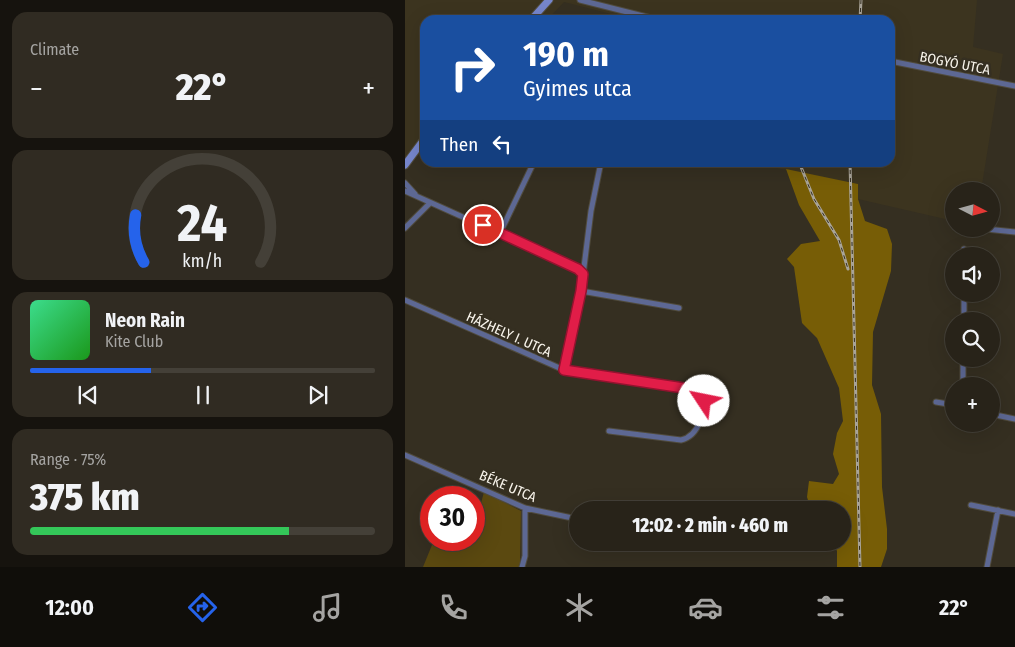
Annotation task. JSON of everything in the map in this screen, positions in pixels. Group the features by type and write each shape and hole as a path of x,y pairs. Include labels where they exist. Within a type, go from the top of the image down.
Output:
{"main road":[{"path":"536,15 549,0"},
{"path":"405,165 420,144"},
{"path":"405,156 418,146"}],"street":[{"path":"580,0 639,15"},
{"name":"BOGYÓ UTCA","path":"895,62 1015,86"},
{"path":"500,233 532,167"},
{"path":"564,370 581,291 600,167"},
{"path":"405,183 417,196"},
{"path":"405,191 578,269 583,274"},
{"path":"405,228 430,202"},
{"path":"1000,230 1015,232"},
{"path":"581,291 679,308"},
{"name":"HÁZHELY I. UTCA","path":"405,300 564,370 697,390 703,394 704,401 697,430 691,438 681,440 609,431"},
{"path":"936,402 945,404"},
{"path":"1000,416 1015,419"},
{"name":"BÉKE UTCA","path":"405,455 525,508 569,516"},
{"path":"971,505 1015,514"},
{"path":"522,567 525,556 525,508"},
{"path":"987,567 998,510"}],"shaded area":[{"path":"405,0 977,0 973,47 1003,54 982,182 945,182 945,219 858,199 858,184 771,167 895,167 895,15 615,15 564,2 552,15 420,15 420,152 405,168"},
{"path":"786,169 858,184 858,199 865,221 887,229 892,244 891,271 873,332 872,385 881,414 882,487 887,529 887,549 881,567 837,567 837,551 851,551 851,501 808,501 807,497 809,481 833,484 839,474 833,454 837,433 843,421 839,388 817,338 802,323 794,267 787,259 801,244 820,241 799,205"},
{"path":"485,493 521,511 520,567 423,567 430,551 485,551"}],"railway":[{"path":"860,15 861,0"},
{"path":"801,167 814,199 839,240 848,269"},
{"path":"850,167 860,567"}],"route":[{"path":"483,225 578,269 583,274 564,370 697,390 703,394 704,401"}]}
